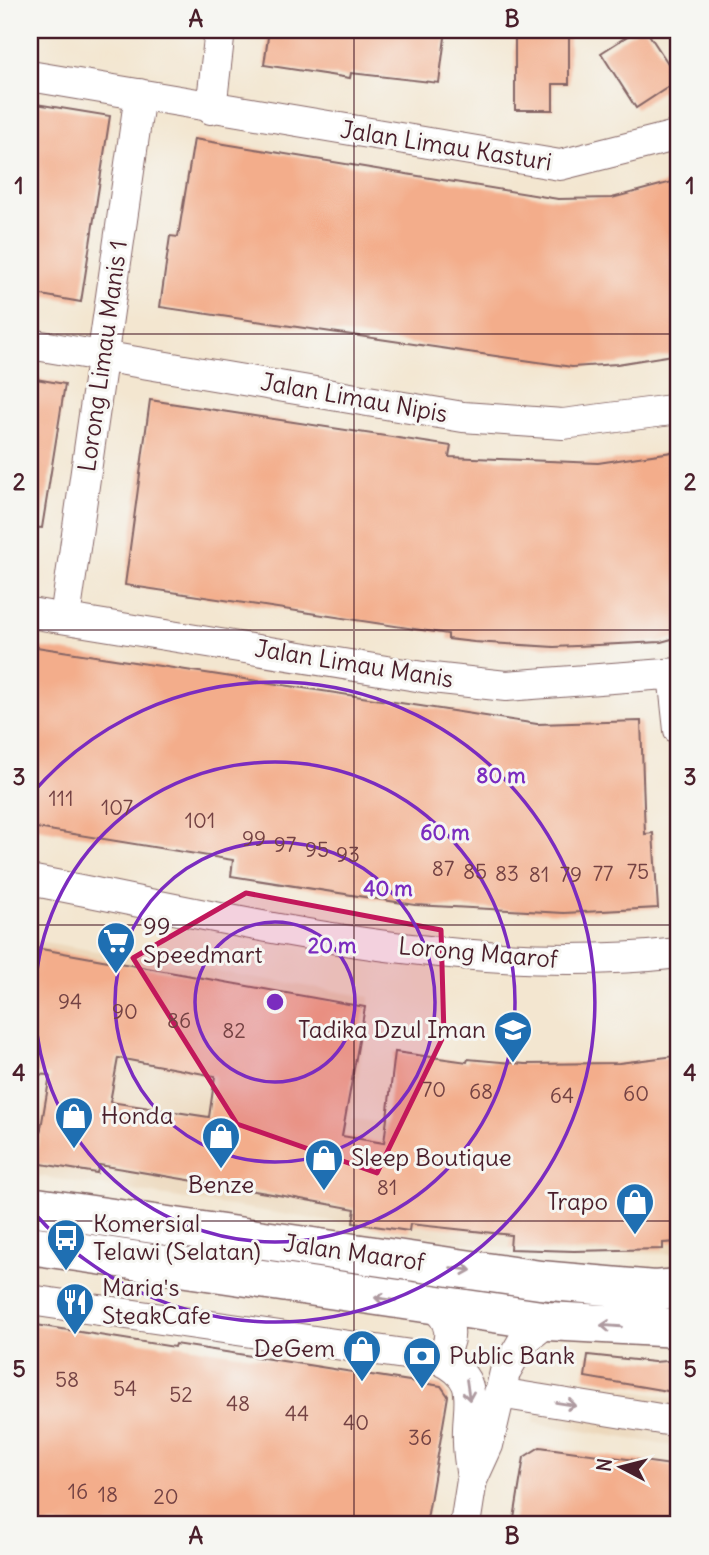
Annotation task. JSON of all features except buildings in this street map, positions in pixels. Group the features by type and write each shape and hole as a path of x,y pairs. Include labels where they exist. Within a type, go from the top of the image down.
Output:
{"main road":[{"name":"Jalan Maarof","path":"30,1206 540,1280 595,1286 679,1288"},
{"name":"Jalan Maarof","path":"30,1245 548,1321 679,1328"}],"street":[{"path":"211,109 220,30"},
{"name":"Jalan Limau Kasturi","path":"30,76 211,109 560,165 679,135"},
{"name":"Lorong Limau Manis 1","path":"65,618 140,94"},
{"name":"Jalan Limau Nipis","path":"30,344 463,417 562,424 679,409"},
{"name":"Jalan Limau Manis","path":"30,613 423,677 506,686 676,673"},
{"path":"676,673 679,730"},
{"name":"Lorong Maarof","path":"30,880 235,919 467,956 591,961 679,953"},
{"path":"30,1300 439,1359 457,1367 467,1380 470,1393 468,1442 472,1480 465,1525"},
{"path":"432,1305 449,1324 447,1349 439,1359"},
{"path":"472,1480 488,1445 499,1393 513,1356 523,1341 548,1321"},
{"path":"499,1393 679,1422"}],"highlighted area":[{"path":"246,893 441,930 444,1035 377,1173 237,1124 133,958"}],"shaded area":[{"path":"30,940 370,997 352,1119 548,1143 679,1139 679,1254 542,1254 30,1175"},
{"path":"541,1376 679,1399 679,1447 533,1423"}],"place":[{"name":"99 Speedmart","path":"116,975"},
{"name":"Tadika Dzul Iman","path":"513,1064"},
{"name":"Honda","path":"74,1150"},
{"name":"Benze","path":"221,1170"},
{"name":"Sleep Boutique","path":"324,1192"},
{"name":"Trapo","path":"635,1236"},
{"name":"Komersial Telawi (Selatan)","path":"66,1272"},
{"name":"Maria's SteakCafe","path":"75,1336"},
{"name":"DeGem","path":"362,1383"},
{"name":"Public Bank","path":"422,1390"}]}
